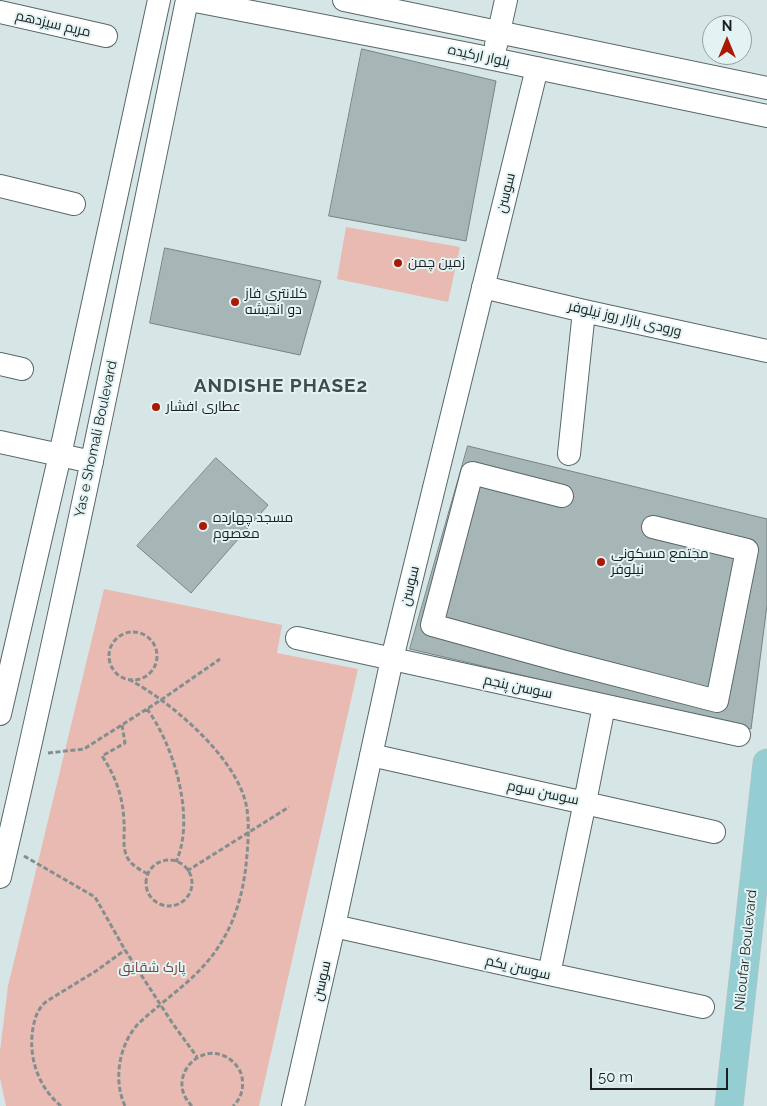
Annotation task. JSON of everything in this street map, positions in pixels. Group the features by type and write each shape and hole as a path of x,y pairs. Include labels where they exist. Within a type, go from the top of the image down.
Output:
{"main road":[{"name":"Niloufar Boulevard","path":"729,1106 767,763"}],"street":[{"path":"0,714 60,455 159,0"},
{"name":"بلوار ارکیده","path":"188,0 493,59 767,116"},
{"name":"Yas e Shomali Boulevard","path":"0,877 92,462 188,0"},
{"name":"بلوار ارکیده","path":"344,0 767,88"},
{"path":"493,59 506,0"},
{"name":"مریم سیزدهم","path":"0,12 106,36"},
{"name":"سوسن","path":"293,1106 392,659 537,68"},
{"path":"0,186 74,204"},
{"name":"ورودی بازار روز نیلوفر","path":"483,287 767,351"},
{"path":"569,454 584,311"},
{"path":"0,364 22,369"},
{"path":"0,442 92,462"},
{"path":"562,496 472,472 432,625 562,662 717,701 747,550 653,527"},
{"name":"سوسن پنجم","path":"297,638 739,735"},
{"path":"555,695 562,662"},
{"path":"549,974 604,706"},
{"name":"سوسن سوم","path":"371,755 714,832"},
{"name":"سوسن یکم","path":"334,926 703,1007"}],"path":[{"path":"125,1106 119,1080 121,1060 131,1032 193,978 226,934 242,893 245,879 248,833 246,804 239,785 220,756 190,724 161,700 145,688 117,674 112,668 109,653 117,638 123,633 140,632 153,642 157,649 157,658 151,672 138,679 130,680"},
{"path":"28,756 84,749 161,700 220,659"},
{"path":"147,709 164,737 179,782 183,829 181,846 176,862"},
{"path":"122,724 125,742 102,756 112,771 121,796 124,845 127,857 136,868 148,874"},
{"path":"187,870 289,806"},
{"path":"7,846 95,897 125,950 172,1024 197,1057"},
{"path":"166,860 181,863 187,870 191,875 192,883 187,897 182,902 168,906 155,901 150,896 146,882 148,874 158,863 166,860"},
{"path":"61,1106 50,1095 38,1075 34,1063 31,1038 34,1019 38,1010 47,1001 96,971 125,950"},
{"path":"192,1106 187,1102 183,1094 182,1083 184,1073 189,1064 197,1057 208,1054 218,1054 228,1058 236,1065 241,1074 243,1084 241,1095 234,1105"}],"green space":[{"name":"زمین چمن","path":"346,227 460,247 448,302 337,279"},
{"name":"پارک شقایق","path":"104,589 282,625 277,653 358,669 259,1106 6,1106 0,1078 0,1051 8,986"}],"building":[{"path":"362,49 496,81 466,241 329,216"},
{"name":"کلانتری فاز دو اندیشه","path":"165,248 321,281 300,355 150,323"},
{"name":"مجتمع مسکونی نیلوفر","path":"468,446 767,519 767,605 751,729 410,649"},
{"name":"مسجد چهارده معصوم","path":"216,458 268,505 191,593 137,546"}],"place":[{"name":"زمین چمن","path":"398,263"},
{"name":"کلانتری فاز دو اندیشه","path":"235,302"},
{"name":"عطاری افشار","path":"156,407"},
{"name":"مسجد چهارده معصوم","path":"203,526"},
{"name":"مجتمع مسکونی نیلوفر","path":"601,562"}],"district":[{"name":"ANDISHE PHASE2","path":"281,386"}]}
